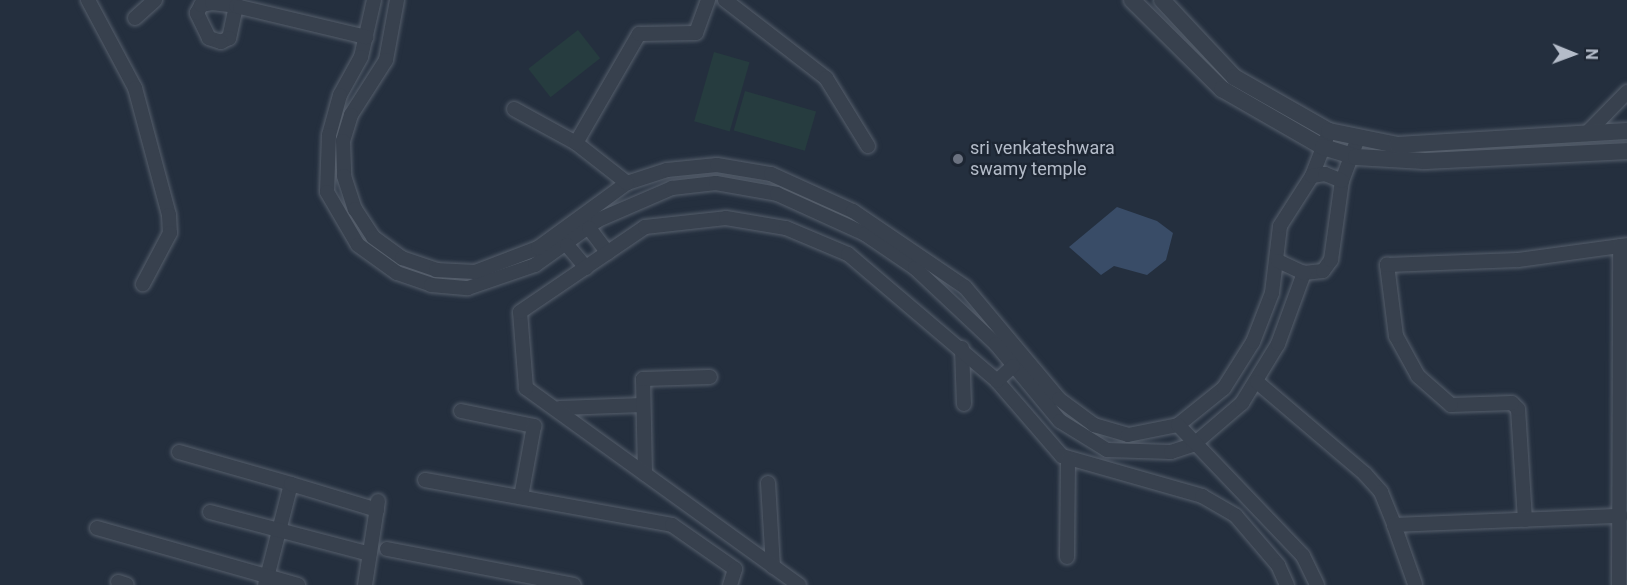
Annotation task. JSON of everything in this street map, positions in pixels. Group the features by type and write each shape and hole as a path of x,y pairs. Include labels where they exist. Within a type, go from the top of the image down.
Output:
{"street":[{"path":"88,0 135,88 169,215 170,233 143,284"},
{"path":"135,18 155,0"},
{"path":"374,0 366,37 340,95 326,167 327,192 358,245 397,273 431,285 468,288 501,281 567,245 589,228 653,194 716,183 777,194 812,207 915,268 1001,349 1060,421 1090,442 1143,453 1193,445 1242,403 1257,382 1278,344 1304,273"},
{"path":"397,0 386,60 351,115 343,141 344,176 355,208 374,237 402,258 436,270 475,272 538,248 627,183 647,177 717,165 771,174 818,192 965,287 1059,399 1094,425 1128,435 1179,425 1224,388 1253,342 1278,261 1280,226 1312,176 1329,131"},
{"path":"576,142 639,34 696,33 708,0"},
{"path":"725,0 826,78 868,146"},
{"path":"1132,0 1222,90 1323,147 1351,155 1424,161 1627,151"},
{"path":"1162,0 1234,77 1329,131 1397,145 1627,131"},
{"path":"236,6 366,37"},
{"path":"1586,134 1627,92"},
{"path":"514,109 576,142 627,183"},
{"path":"1278,261 1304,273 1323,271 1330,260 1342,181 1358,138"},
{"path":"1312,176 1325,174 1342,181"},
{"path":"647,177 653,194"},
{"path":"799,585 645,474 560,408 522,383 518,317 645,227 726,218 786,228 848,254 962,348 997,381 1068,459 1202,496 1236,516 1278,565 1287,585"},
{"path":"589,228 608,253"},
{"path":"567,245 585,268"},
{"path":"1525,520 1518,409 1512,404 1451,405 1418,376 1396,336 1388,265 1518,260 1623,245 1619,585"},
{"path":"978,363 1014,343"},
{"path":"962,348 964,404"},
{"path":"997,381 1013,366"},
{"path":"645,474 643,379 710,377"},
{"path":"1257,382 1365,474 1381,492 1415,584"},
{"path":"560,408 643,405"},
{"path":"461,411 534,426 521,497"},
{"path":"1179,425 1193,445 1303,556 1317,585"},
{"path":"179,452 291,484 378,505 365,585"},
{"path":"1067,557 1068,459"},
{"path":"425,480 672,525 735,569 730,585"},
{"path":"768,483 772,567"},
{"path":"266,581 291,484"},
{"path":"210,512 280,533 370,554"},
{"path":"1394,525 1621,516"},
{"path":"96,528 266,581 298,585"},
{"path":"387,549 530,581 574,585"}],"green space":[{"path":"578,30 600,58 551,97 528,69"},
{"path":"714,52 750,62 730,131 694,121"},
{"path":"745,91 816,111 805,151 734,130"}],"water":[{"path":"1117,207 1157,221 1173,233 1166,260 1147,275 1114,266 1101,275 1069,247"}],"place":[{"name":"sri venkateshwara swamy temple","path":"958,159"}]}
